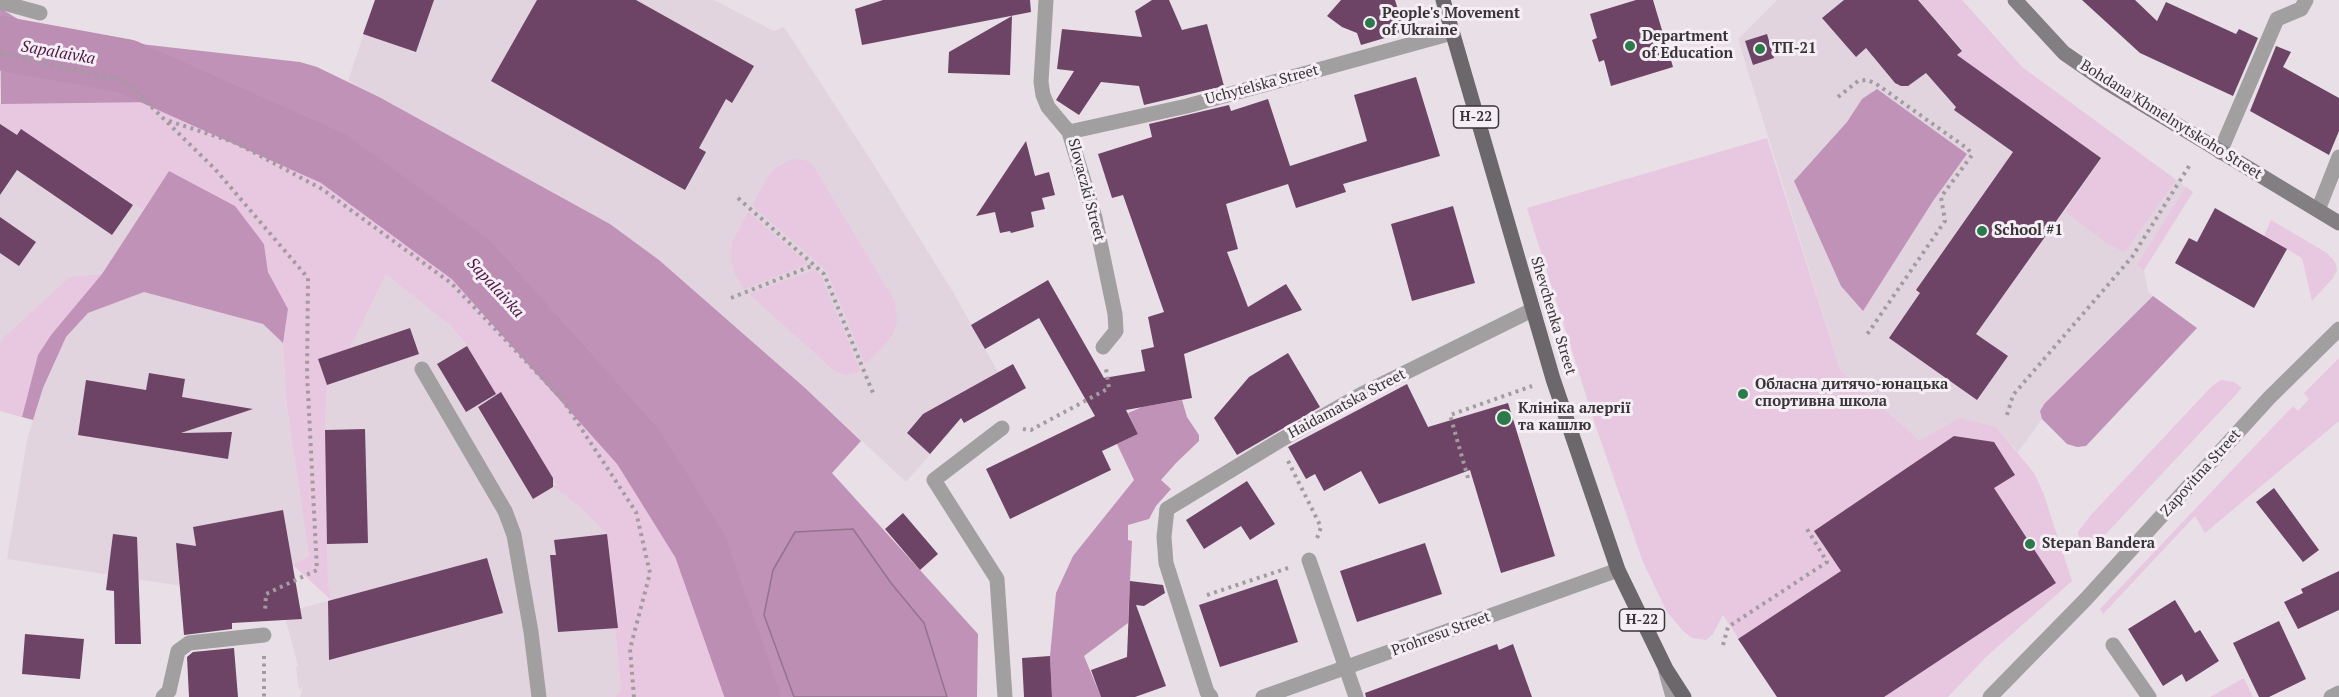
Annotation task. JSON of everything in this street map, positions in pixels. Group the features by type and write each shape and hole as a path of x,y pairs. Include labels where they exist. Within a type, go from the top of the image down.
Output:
{"main road":[{"name":"Shevchenka Street","path":"1443,0 1553,379 1618,570 1666,669 1684,697"},
{"name":"Bohdana Khmelnytskoho Street","path":"2015,0 2064,53 2106,82 2339,223"}],"street":[{"name":"Slovaczki Street","path":"1046,0 1042,95 1048,107 1070,132 1095,218 1115,314 1116,331 1103,347"},
{"path":"2220,152 2277,19 2301,9 2306,0"},
{"path":"0,2 40,13"},
{"name":"Uchytelska Street","path":"1070,132 1187,106 1452,33"},
{"path":"2318,210 2339,157"},
{"name":"Haidamatska Street","path":"1211,697 1207,692 1166,563 1164,537 1167,509 1362,394 1532,310"},
{"name":"Zapovitna Street","path":"1990,697 2086,599 2269,398 2339,329"},
{"path":"422,369 505,511 511,527 531,632 539,697"},
{"path":"1002,428 934,480 998,579 1005,697"},
{"path":"1309,560 1356,697"},
{"name":"Prohresu Street","path":"1263,697 1618,570"},
{"path":"163,697 169,691 178,651 189,643 264,635"},
{"path":"2113,645 2150,697"},
{"path":"1666,669 1673,697"},
{"path":"2331,697 2339,693"}],"path":[{"path":"0,53 126,81 215,169 308,278 307,373 317,570 266,594 264,697"},
{"path":"1838,97 1858,81 1866,80 1875,83 1968,149 1972,155 1941,197 1945,221 1866,336"},
{"path":"166,120 236,142 322,189 451,283 562,399 636,512 650,573 630,649 634,697"},
{"path":"2007,415 2013,395 2132,257 2191,162"},
{"path":"738,198 824,274 873,393"},
{"path":"731,298 814,265"},
{"path":"1468,478 1450,415 1535,385"},
{"path":"1002,428 1031,430 1109,388"},
{"path":"1207,595 1309,560 1321,527 1279,441"},
{"path":"1723,645 1728,627 1827,562 1807,529"}],"shaded area":[{"path":"375,0 714,0 774,31 784,27 953,292 998,372 938,406 951,431 906,482 804,387 659,260 610,224 348,81"},
{"name":"School #1","path":"1777,0 1962,0 2022,67 2193,192 2144,270 2148,292 2153,296 2045,403 2040,411 2042,419 2018,452 1996,427 1920,441 1840,370 1738,39"},
{"path":"1919,0 1962,0 2022,67 2176,180 2126,250 2122,251 2107,243 2065,212 2102,158 1981,72 1955,58 1963,50"},
{"path":"0,8 34,29 51,34 300,62 317,67 379,97 610,224 659,260 804,387 861,441 832,473 978,634 977,697 947,697 924,623 891,583 764,615 794,697 736,697 689,558 623,456 463,269 326,175 208,109 157,102 1,104"},
{"path":"1877,89 1967,154 1933,201 1863,311 1841,286 1794,181 1847,122 1862,99"},
{"path":"157,102 208,109 326,175 463,270 623,456 689,558 736,697 615,697 621,689 615,628 618,624 607,534 581,508 553,487 557,485 502,393 496,395 467,346 451,326 386,274 349,349 318,359 327,385 325,430 328,584 331,600 293,565 309,556 287,407 283,343 288,309 268,272 264,243 169,171 143,210 21,130 17,135 0,125 0,103"},
{"path":"0,125 21,129 143,210 102,274 50,335 38,355 22,417 0,411"},
{"name":"Обласна дитячо-юнацька спортивна школа","path":"1767,138 1840,370 1920,441 1959,418 1996,427 2034,473 2043,492 2072,581 1986,657 1948,697 1777,697 1723,615 1713,634 1706,640 1692,638 1667,612 1643,562 1595,424 1527,208"},
{"path":"791,159 805,160 812,164 895,302 897,322 894,332 865,364 827,271 752,205 773,170"},
{"path":"169,171 235,206 264,244 268,272 288,309 283,343 263,324 144,292 88,313 66,337 43,388 33,420 22,417 38,355 51,335 102,274"},
{"path":"2186,187 2193,192 2144,270 2137,265"},
{"path":"748,212 808,264 744,289 734,272 731,258 732,243"},
{"path":"2271,220 2327,253 2335,262 2337,270 2333,278 2312,301 2302,258 2264,236"},
{"path":"814,270 821,276 860,370 857,372 846,375 835,371 749,294"},
{"path":"386,273 451,326 501,392 557,485 554,488 581,508 607,534 618,624 615,629 621,689 615,697 300,697 303,685 299,691 296,667 298,666 284,613 331,600 328,584 325,430 327,385 318,359 349,348"},
{"path":"102,274 51,335 38,355 22,417 0,411 0,341 70,277"},
{"path":"144,292 263,324 283,343 287,407 309,556 293,566 203,583 175,585 7,559 27,440 43,388 66,337 88,313"},
{"path":"2153,296 2197,328 2086,446 2077,447 2067,444 2042,419 2040,411 2045,403"},
{"path":"2339,358 2339,421 2205,533 2195,516 2103,614 2100,609 2293,406 2298,411 2309,399 2304,393"},
{"path":"2221,380 2234,382 2242,388 2089,552 2079,538 2078,532 2090,516 2211,387"},
{"path":"1182,400 1187,417 1199,435 1199,441 1161,480 1171,489 1156,506 1149,519 1128,525 1128,540 1132,541 1128,623 1084,656 1101,697 1052,697 1050,656 1056,593 1073,556 1134,480 1117,444 1138,434 1128,413 1142,407"},
{"path":"853,529 891,583 924,623 947,697 794,697 764,615 773,570 795,532"},
{"path":"2244,678 2253,697 2210,697"}],"building":[{"path":"375,0 434,0 416,52 363,34"},
{"path":"537,0 636,0 754,66 732,103 726,99 699,148 706,152 685,190 491,81"},
{"path":"883,0 1030,0 1031,12 862,45 855,9"},
{"path":"1152,0 1169,0 1182,30 1207,24 1224,86 1144,105 1139,86 1101,82 1079,115 1056,100 1074,71 1057,69 1062,29 1142,37 1135,11"},
{"name":"People's Movement of Ukraine","path":"1341,0 1395,0 1405,32 1361,45 1357,33 1342,27 1327,16"},
{"name":"Department of Education","path":"1636,0 1653,0 1673,67 1611,86 1604,60 1599,62 1592,40 1597,38 1590,14"},
{"path":"1844,0 1918,0 1962,51 1957,55 2101,158 1976,334 2008,356 1977,400 1889,338 1920,293 1916,290 2013,152 1954,110 1956,107 1926,73 1908,86 1901,86 1895,83 1866,48 1856,57 1822,18"},
{"path":"2082,0 2135,0 2157,21 2166,2 2236,34 2239,29 2258,38 2233,96 2140,53"},
{"path":"1012,16 1010,75 948,73 949,52"},
{"name":"ТП-21","path":"1767,34 1774,58 1753,65 1745,41"},
{"path":"2276,46 2291,52 2283,67 2339,98 2339,131 2329,155 2250,111"},
{"path":"1416,77 1440,156 1343,184 1346,192 1296,208 1288,184 1226,204 1238,249 1227,252 1248,307 1286,284 1302,310 1184,354 1192,398 1126,410 1138,434 1102,451 1111,470 1010,519 986,469 1095,416 1039,318 985,349 971,325 1048,280 1104,378 1145,371 1141,350 1154,347 1148,317 1164,312 1123,195 1112,198 1098,154 1152,137 1149,124 1229,105 1231,111 1268,99 1290,166 1367,141 1354,95"},
{"path":"0,124 17,135 21,129 133,205 112,235 17,170 0,195"},
{"path":"1026,141 1035,176 1049,172 1055,195 1042,198 1045,209 1031,212 1034,227 1011,233 1010,231 1000,233 995,212 976,216"},
{"path":"1453,206 1475,283 1412,301 1391,224"},
{"path":"2215,208 2287,249 2254,308 2175,263 2189,238 2197,242"},
{"path":"0,217 36,242 19,266 0,253"},
{"path":"410,328 419,354 327,385 318,359"},
{"path":"467,346 496,394 466,412 437,364"},
{"path":"1288,353 1320,407 1237,455 1214,418 1249,377"},
{"path":"1013,364 1026,388 964,423 961,418 930,454 907,433 923,414"},
{"path":"149,373 185,379 182,397 253,409 181,433 232,432 228,459 78,435 86,380 146,390"},
{"path":"1407,384 1428,427 1508,403 1555,556 1501,573 1470,470 1379,504 1361,471 1324,491 1315,474 1306,479 1288,447"},
{"path":"501,392 553,478 553,487 533,499 478,407"},
{"path":"365,429 368,543 327,544 325,430"},
{"path":"1954,436 1994,442 2015,475 1994,488 2056,583 1884,697 1777,697 1738,639 1841,571 1814,531"},
{"path":"1247,481 1275,524 1250,540 1241,526 1204,549 1186,520"},
{"path":"2274,488 2319,550 2303,562 2256,502"},
{"path":"283,510 302,619 232,623 232,629 184,635 176,543 196,546 193,527"},
{"path":"903,513 938,554 920,570 885,529"},
{"path":"113,534 137,537 141,644 115,644 114,591 106,590"},
{"path":"607,534 618,628 558,632 550,555 556,555 554,540"},
{"path":"1425,543 1442,594 1357,622 1340,571"},
{"path":"487,558 503,613 329,660 328,601"},
{"path":"2339,571 2339,610 2298,629 2284,602 2303,593 2301,589"},
{"path":"1277,579 1298,642 1220,667 1199,605"},
{"path":"1130,581 1163,585 1165,593 1144,606 1136,605 1166,686 1135,697 1101,697 1091,670 1127,657"},
{"path":"2175,600 2195,633 2200,630 2219,661 2186,682 2182,674 2163,686 2128,629"},
{"path":"2279,621 2306,679 2269,697 2259,697 2233,643"},
{"path":"25,634 84,639 80,679 22,674"},
{"path":"1497,644 1499,650 1513,644 1532,697 1366,697 1365,693"},
{"path":"234,648 238,697 189,697 187,657 193,652"},
{"path":"1050,656 1052,697 1024,697 1022,658"}],"waterway":[{"name":"Sapalaivka","path":"0,43 126,66 334,159 470,259 639,448 700,546 753,697"}],"place":[{"name":"People's Movement of Ukraine","path":"1370,23"},
{"name":"Department of Education","path":"1630,46"},
{"name":"ТП-21","path":"1760,49"},
{"name":"School #1","path":"1982,231"},
{"name":"Обласна дитячо-юнацька спортивна школа","path":"1743,394"},
{"name":"Клініка алергії та кашлю","path":"1504,418"},
{"name":"Stepan Bandera","path":"2030,544"}]}
